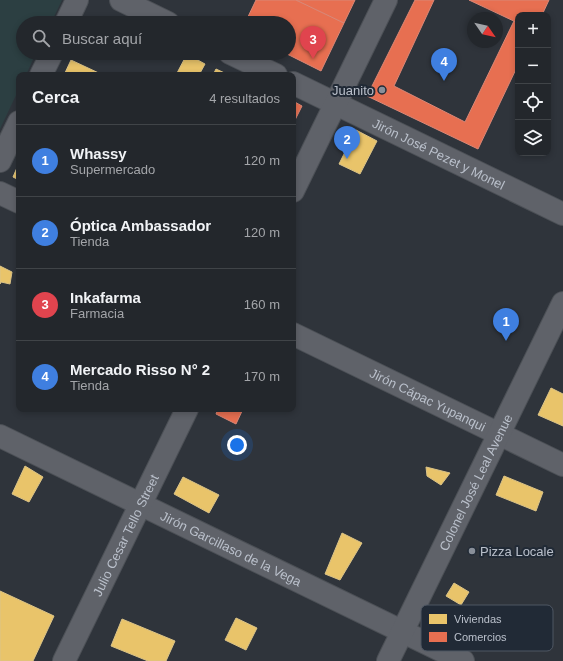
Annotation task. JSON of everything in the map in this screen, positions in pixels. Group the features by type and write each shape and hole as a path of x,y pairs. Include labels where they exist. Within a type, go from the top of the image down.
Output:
{"street":[{"path":"69,16 77,0"},
{"path":"120,0 153,16"},
{"path":"296,185 386,0"},
{"path":"42,72 48,60"},
{"path":"245,60 270,72"},
{"name":"Jirón José Pezet y Monel","path":"296,84 563,214"},
{"path":"0,161 16,128"},
{"path":"0,193 16,201"},
{"name":"Colonel José Leal Avenue","path":"388,661 563,303"},
{"name":"Jirón Cápac Yupanqui","path":"296,335 563,465"},
{"name":"Julio Cesar Tello Street","path":"64,661 186,412"},
{"name":"Jirón Garcillaso de la Vega","path":"0,436 421,641"},
{"name":"Jirón Garcillaso de la Vega","path":"442,651 463,661"}],"shaded area":[{"path":"0,0 62,0 54,16 16,16 16,60 33,60 27,72 16,72 16,95 0,129"}],"building: Viviendas":[{"path":"71,60 97,72 80,72 65,72"},
{"path":"184,60 198,60 205,64 201,72 178,72"},
{"path":"216,69 222,72 214,72"},
{"path":"356,130 377,141 360,174 339,164"},
{"path":"16,170 16,178 13,177"},
{"path":"0,266 12,272 10,284 1,282 0,284"},
{"path":"551,388 563,394 563,426 538,415"},
{"path":"25,466 43,477 29,502 12,494"},
{"path":"426,467 450,473 441,485 427,476"},
{"path":"504,476 543,492 536,511 496,495"},
{"path":"183,477 219,495 209,513 174,494"},
{"path":"342,533 362,543 340,580 325,574"},
{"path":"454,583 469,592 461,605 446,596"},
{"path":"0,591 54,616 33,661 0,661"},
{"path":"236,618 257,628 246,650 225,640"},
{"path":"122,619 175,641 166,661 148,661 111,646"}],"building: Comercios":[{"path":"256,0 296,0 344,23 321,71 296,58 296,16 248,16"},
{"path":"296,0 355,0 344,23"},
{"path":"415,0 434,0 394,86 465,122 515,22 515,71 478,149 367,96"},
{"path":"469,0 549,0 543,12 515,12 515,22 503,16 503,12 495,12"},
{"path":"296,103 302,106 296,118"},
{"path":"217,412 242,412 236,424 216,414"}],"place":[{"name":"Inkafarma","path":"313,59"},
{"name":"Mercado Risso N° 2","path":"444,81"},
{"name":"Juanito","path":"382,90"},
{"name":"Óptica Ambassador","path":"347,159"},
{"name":"Whassy","path":"506,341"},
{"name":"Pizza Locale","path":"472,551"}]}
